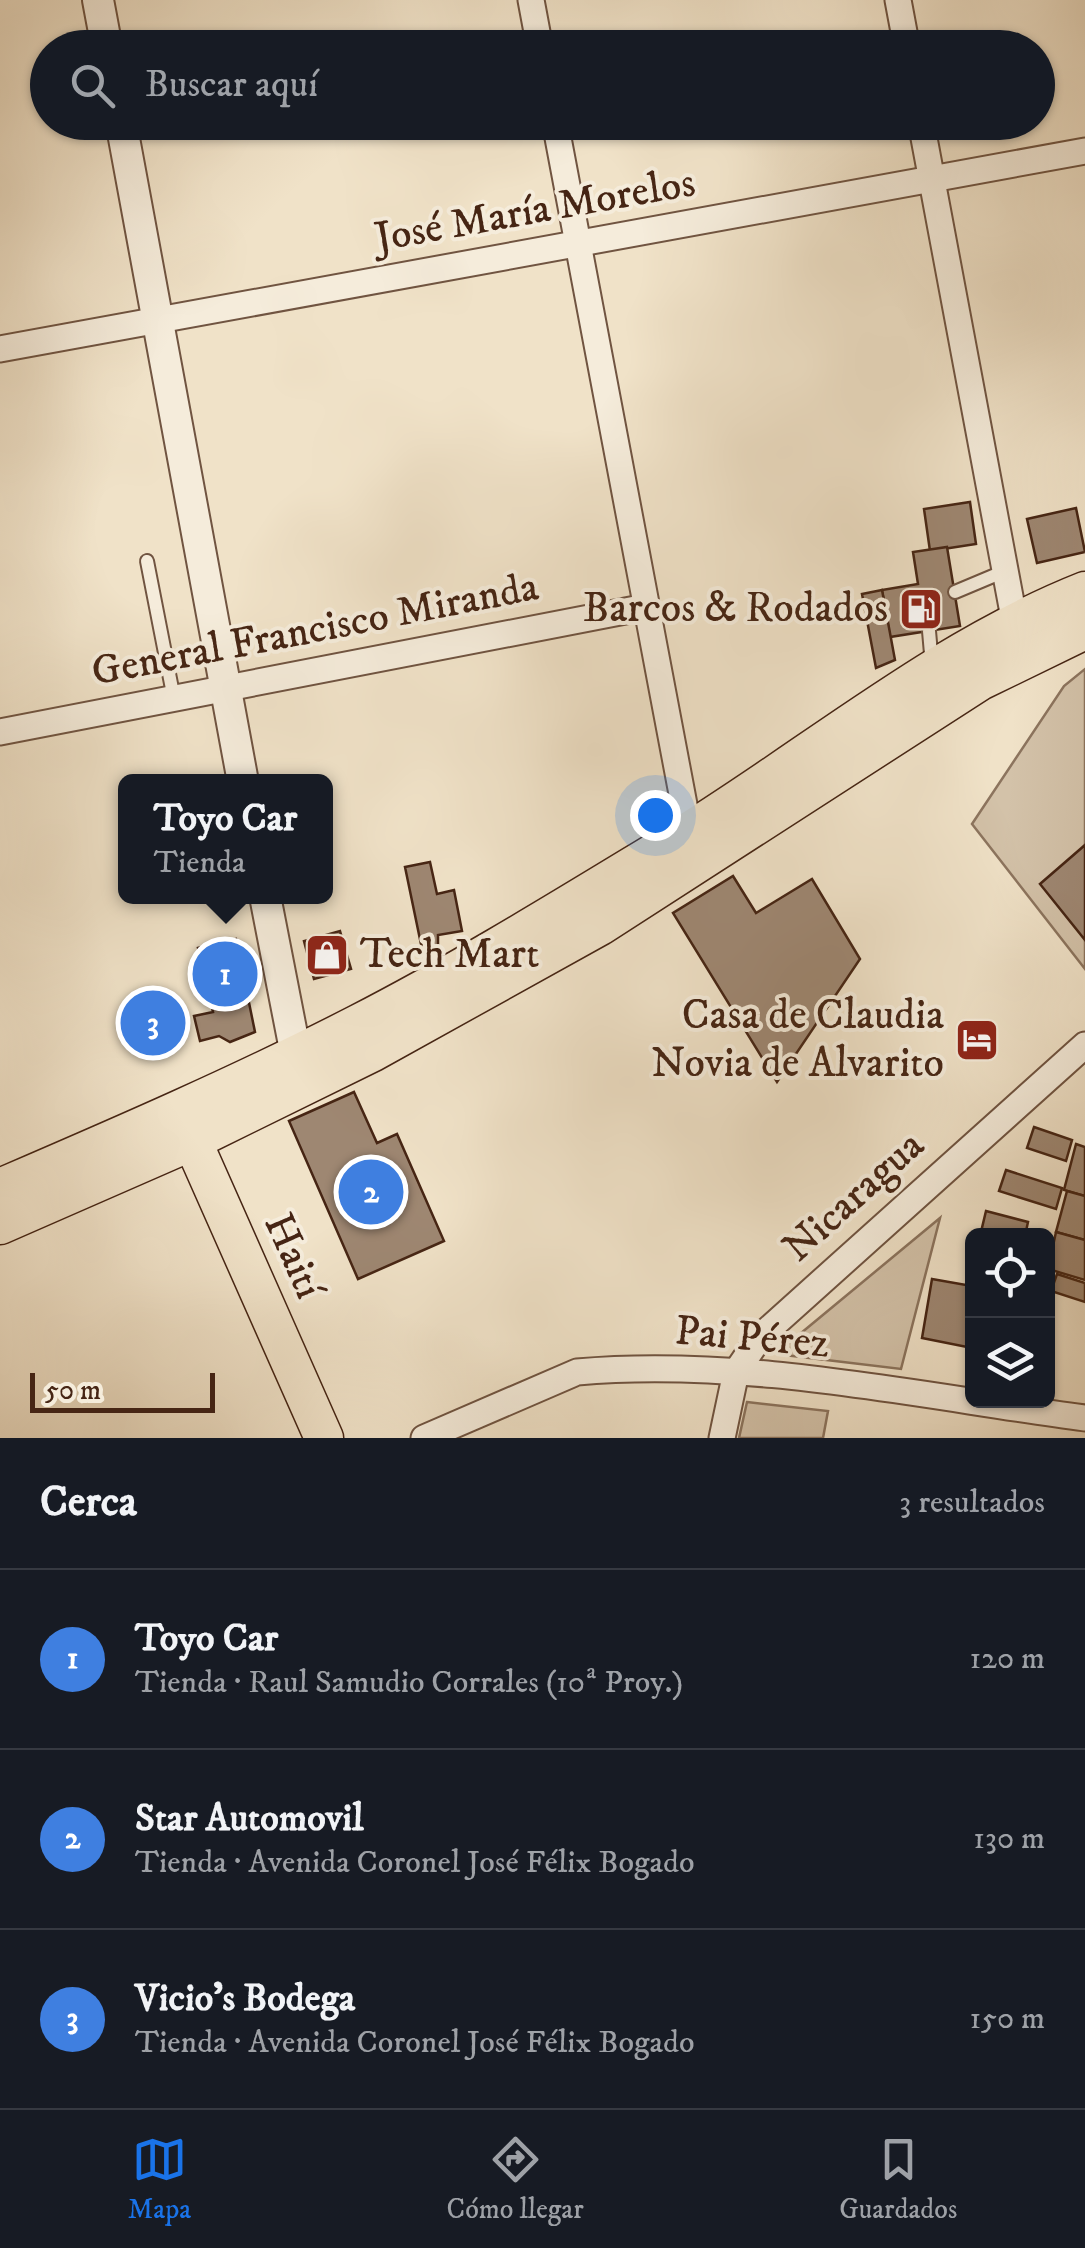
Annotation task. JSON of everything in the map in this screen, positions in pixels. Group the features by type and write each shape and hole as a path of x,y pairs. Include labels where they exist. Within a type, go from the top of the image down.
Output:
{"main road":[{"path":"0,1188 186,1126 372,1052 585,934 1085,591"},
{"path":"0,1225 186,1126 296,1054 498,948 689,832 933,672 1018,640 1085,630"},
{"name":"Haití","path":"186,1126 324,1438"}],"street":[{"path":"98,0 104,30"},
{"path":"532,0 537,30"},
{"path":"898,0 904,30"},
{"path":"124,140 241,774"},
{"path":"558,140 689,832"},
{"path":"924,140 1018,640"},
{"name":"José María Morelos","path":"0,348 1085,151"},
{"name":"General Francisco Miranda","path":"0,732 646,607"},
{"path":"267,904 296,1054"},
{"name":"Nicaragua","path":"722,1438 736,1372 760,1337 1085,1045"},
{"name":"Pai Pérez","path":"424,1438 577,1372 736,1372 1085,1418"}],"lane":[{"path":"147,561 174,700"},
{"path":"955,592 1006,572"},
{"path":"929,631 933,672"}],"shaded area":[{"path":"1085,669 1085,969 972,824 1064,686"},
{"path":"940,1218 901,1369 785,1355 783,1348"},
{"path":"747,1402 828,1411 823,1438 739,1438"}],"building":[{"path":"970,502 976,544 930,551 924,509"},
{"path":"1076,508 1085,552 1037,563 1027,519"},
{"name":"Barcos & Rodados","path":"947,547 960,626 890,637 882,590 918,584 913,552"},
{"path":"882,590 895,660 876,668 862,594"},
{"path":"1085,845 1085,940 1040,884"},
{"path":"430,862 437,894 454,890 462,931 438,935 438,946 422,949 405,867"},
{"path":"733,876 756,913 812,879 860,959 777,1082 673,913"},
{"name":"Tech Mart","path":"340,931 351,969 314,979 304,941"},
{"path":"236,939 255,1032 230,1042 219,1036 200,1041 194,1016 213,1012 198,948"},
{"path":"166,994 176,1046 141,1052 131,1001"},
{"path":"354,1092 377,1143 397,1134 444,1241 358,1279 289,1121"},
{"path":"1034,1127 1072,1140 1066,1161 1027,1148"},
{"path":"1076,1144 1085,1147 1085,1196 1064,1190"},
{"path":"1006,1170 1062,1188 1056,1209 999,1191"},
{"path":"1067,1191 1085,1196 1085,1240 1056,1232"},
{"path":"986,1211 1028,1222 1027,1228 982,1228"},
{"path":"1056,1232 1085,1240 1085,1280 1055,1271"},
{"path":"1057,1274 1085,1283 1085,1302 1055,1292"},
{"path":"932,1279 965,1285 965,1347 922,1338"}],"place":[{"name":"Barcos & Rodados","path":"921,609"},
{"name":"Tech Mart","path":"327,955"},
{"name":"Toyo Car","path":"225,974"},
{"name":"Vicio's Bodega","path":"153,1023"},
{"name":"Casa de Claudia Novia de Alvarito","path":"977,1040"},
{"name":"Star Automovil","path":"371,1192"}]}
